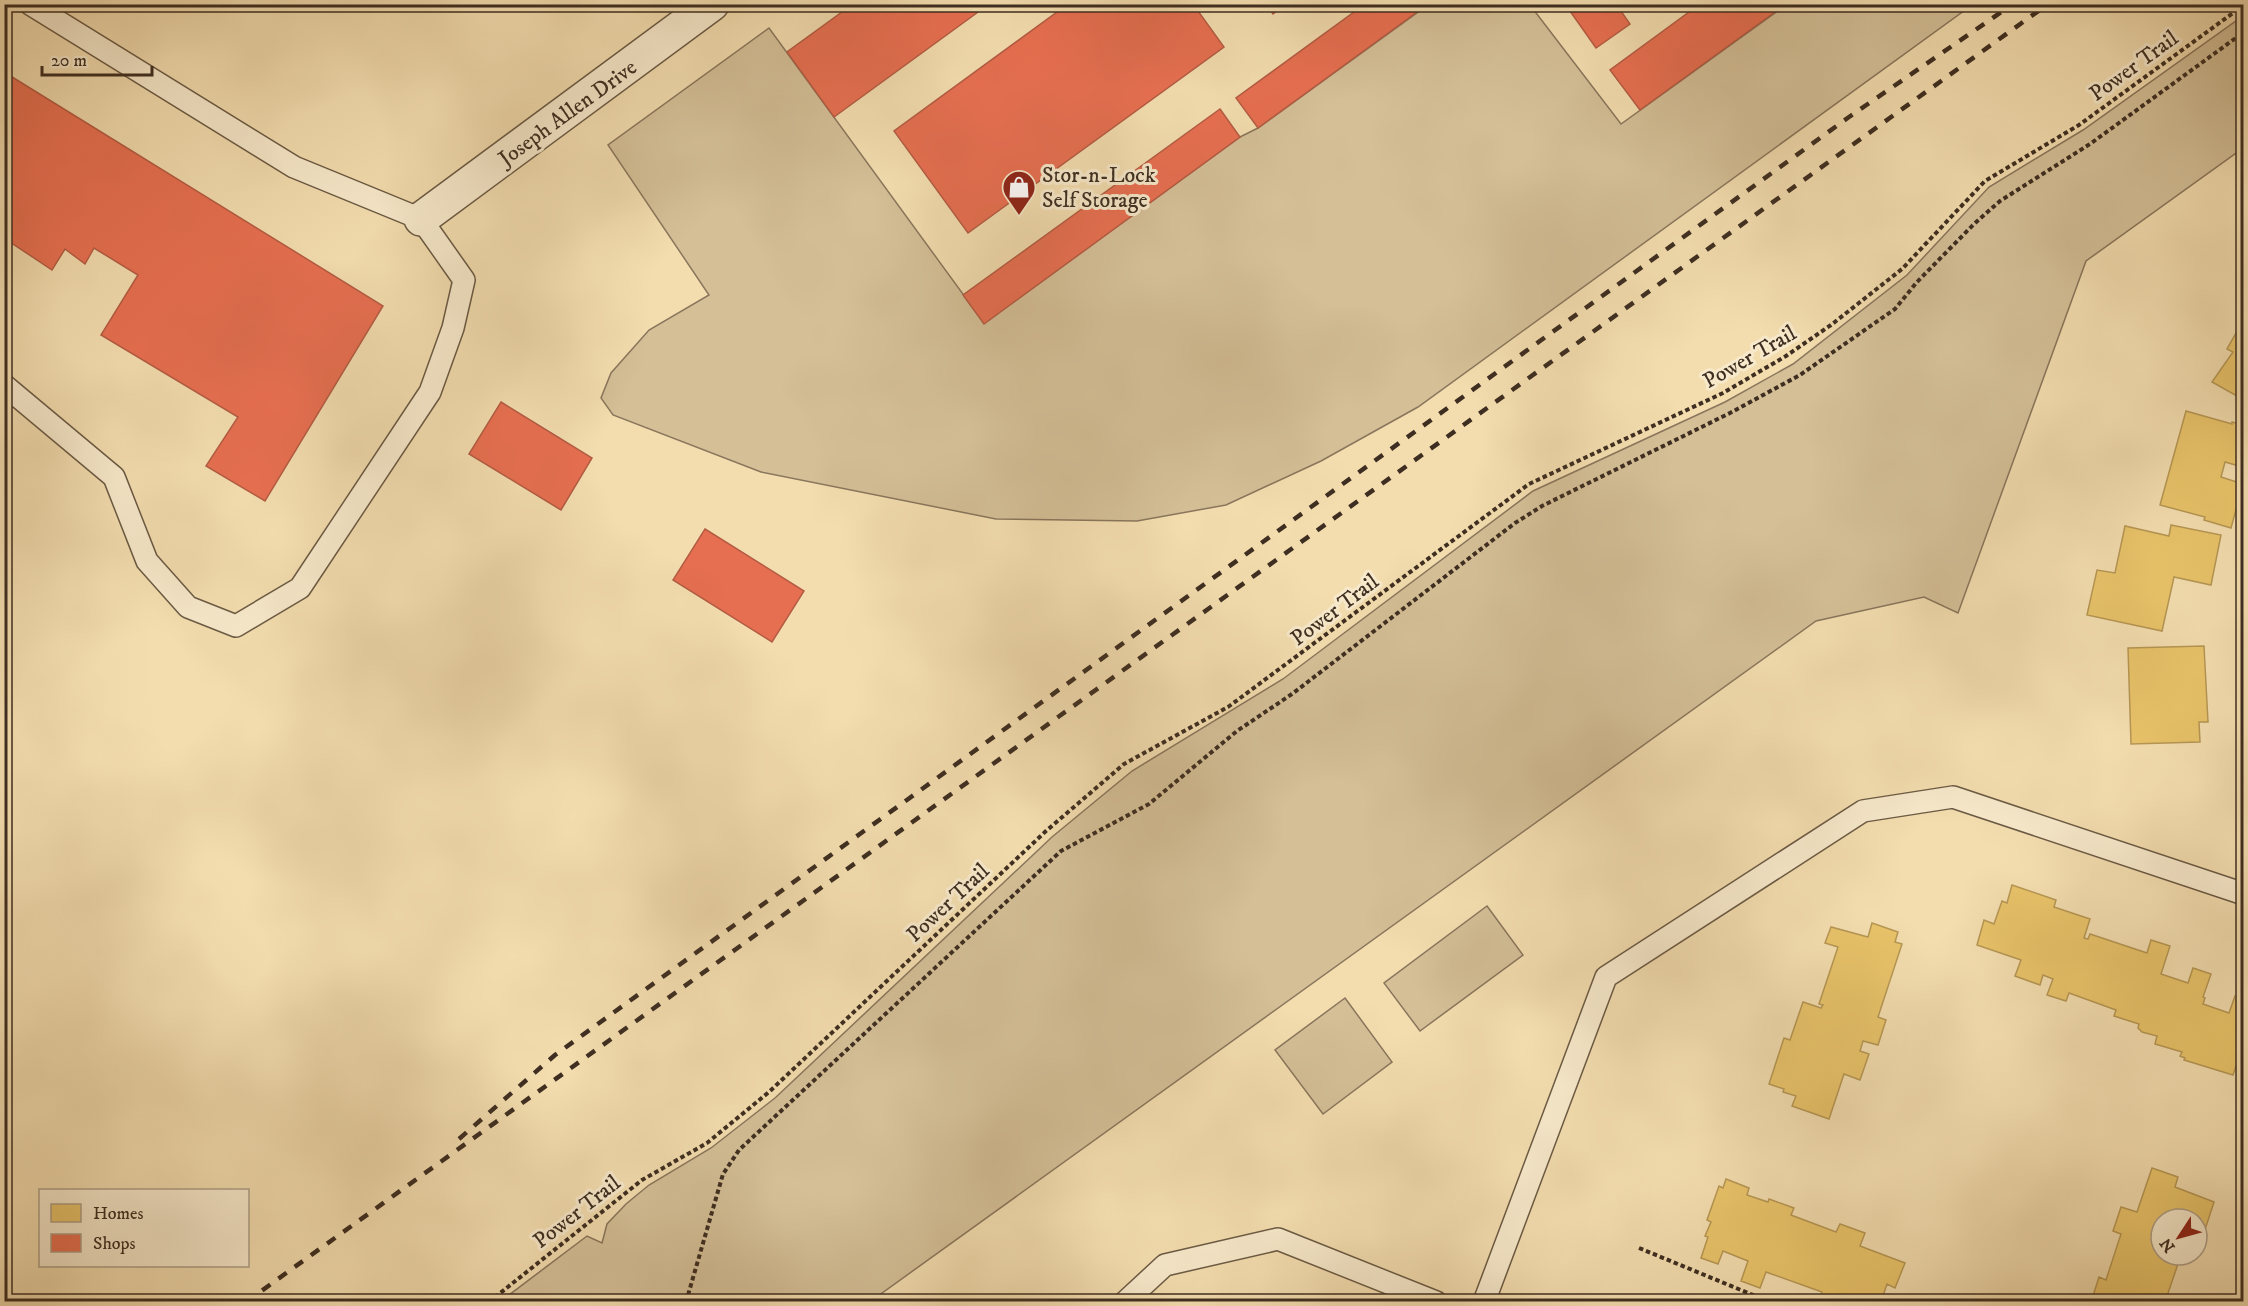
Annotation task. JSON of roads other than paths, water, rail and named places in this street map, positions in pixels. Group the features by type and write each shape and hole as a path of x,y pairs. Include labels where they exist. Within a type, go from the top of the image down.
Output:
{"street":[{"name":"Joseph Allen Drive","path":"421,219 712,4"}],"lane":[{"path":"4,385 114,477 147,561 189,607 236,626 300,588 430,393 453,328 464,280 421,219 294,167 30,4"},
{"path":"1484,1302 1606,977 1863,811 1953,797 2244,894"},
{"path":"1125,1302 1165,1265 1278,1239 1436,1302"}],"railway":[{"path":"459,1139 555,1055 1849,117 2013,4"},
{"path":"246,1302 2048,4"}],"place":[{"name":"Stor-n-Lock Self Storage","path":"1019,216"}]}
